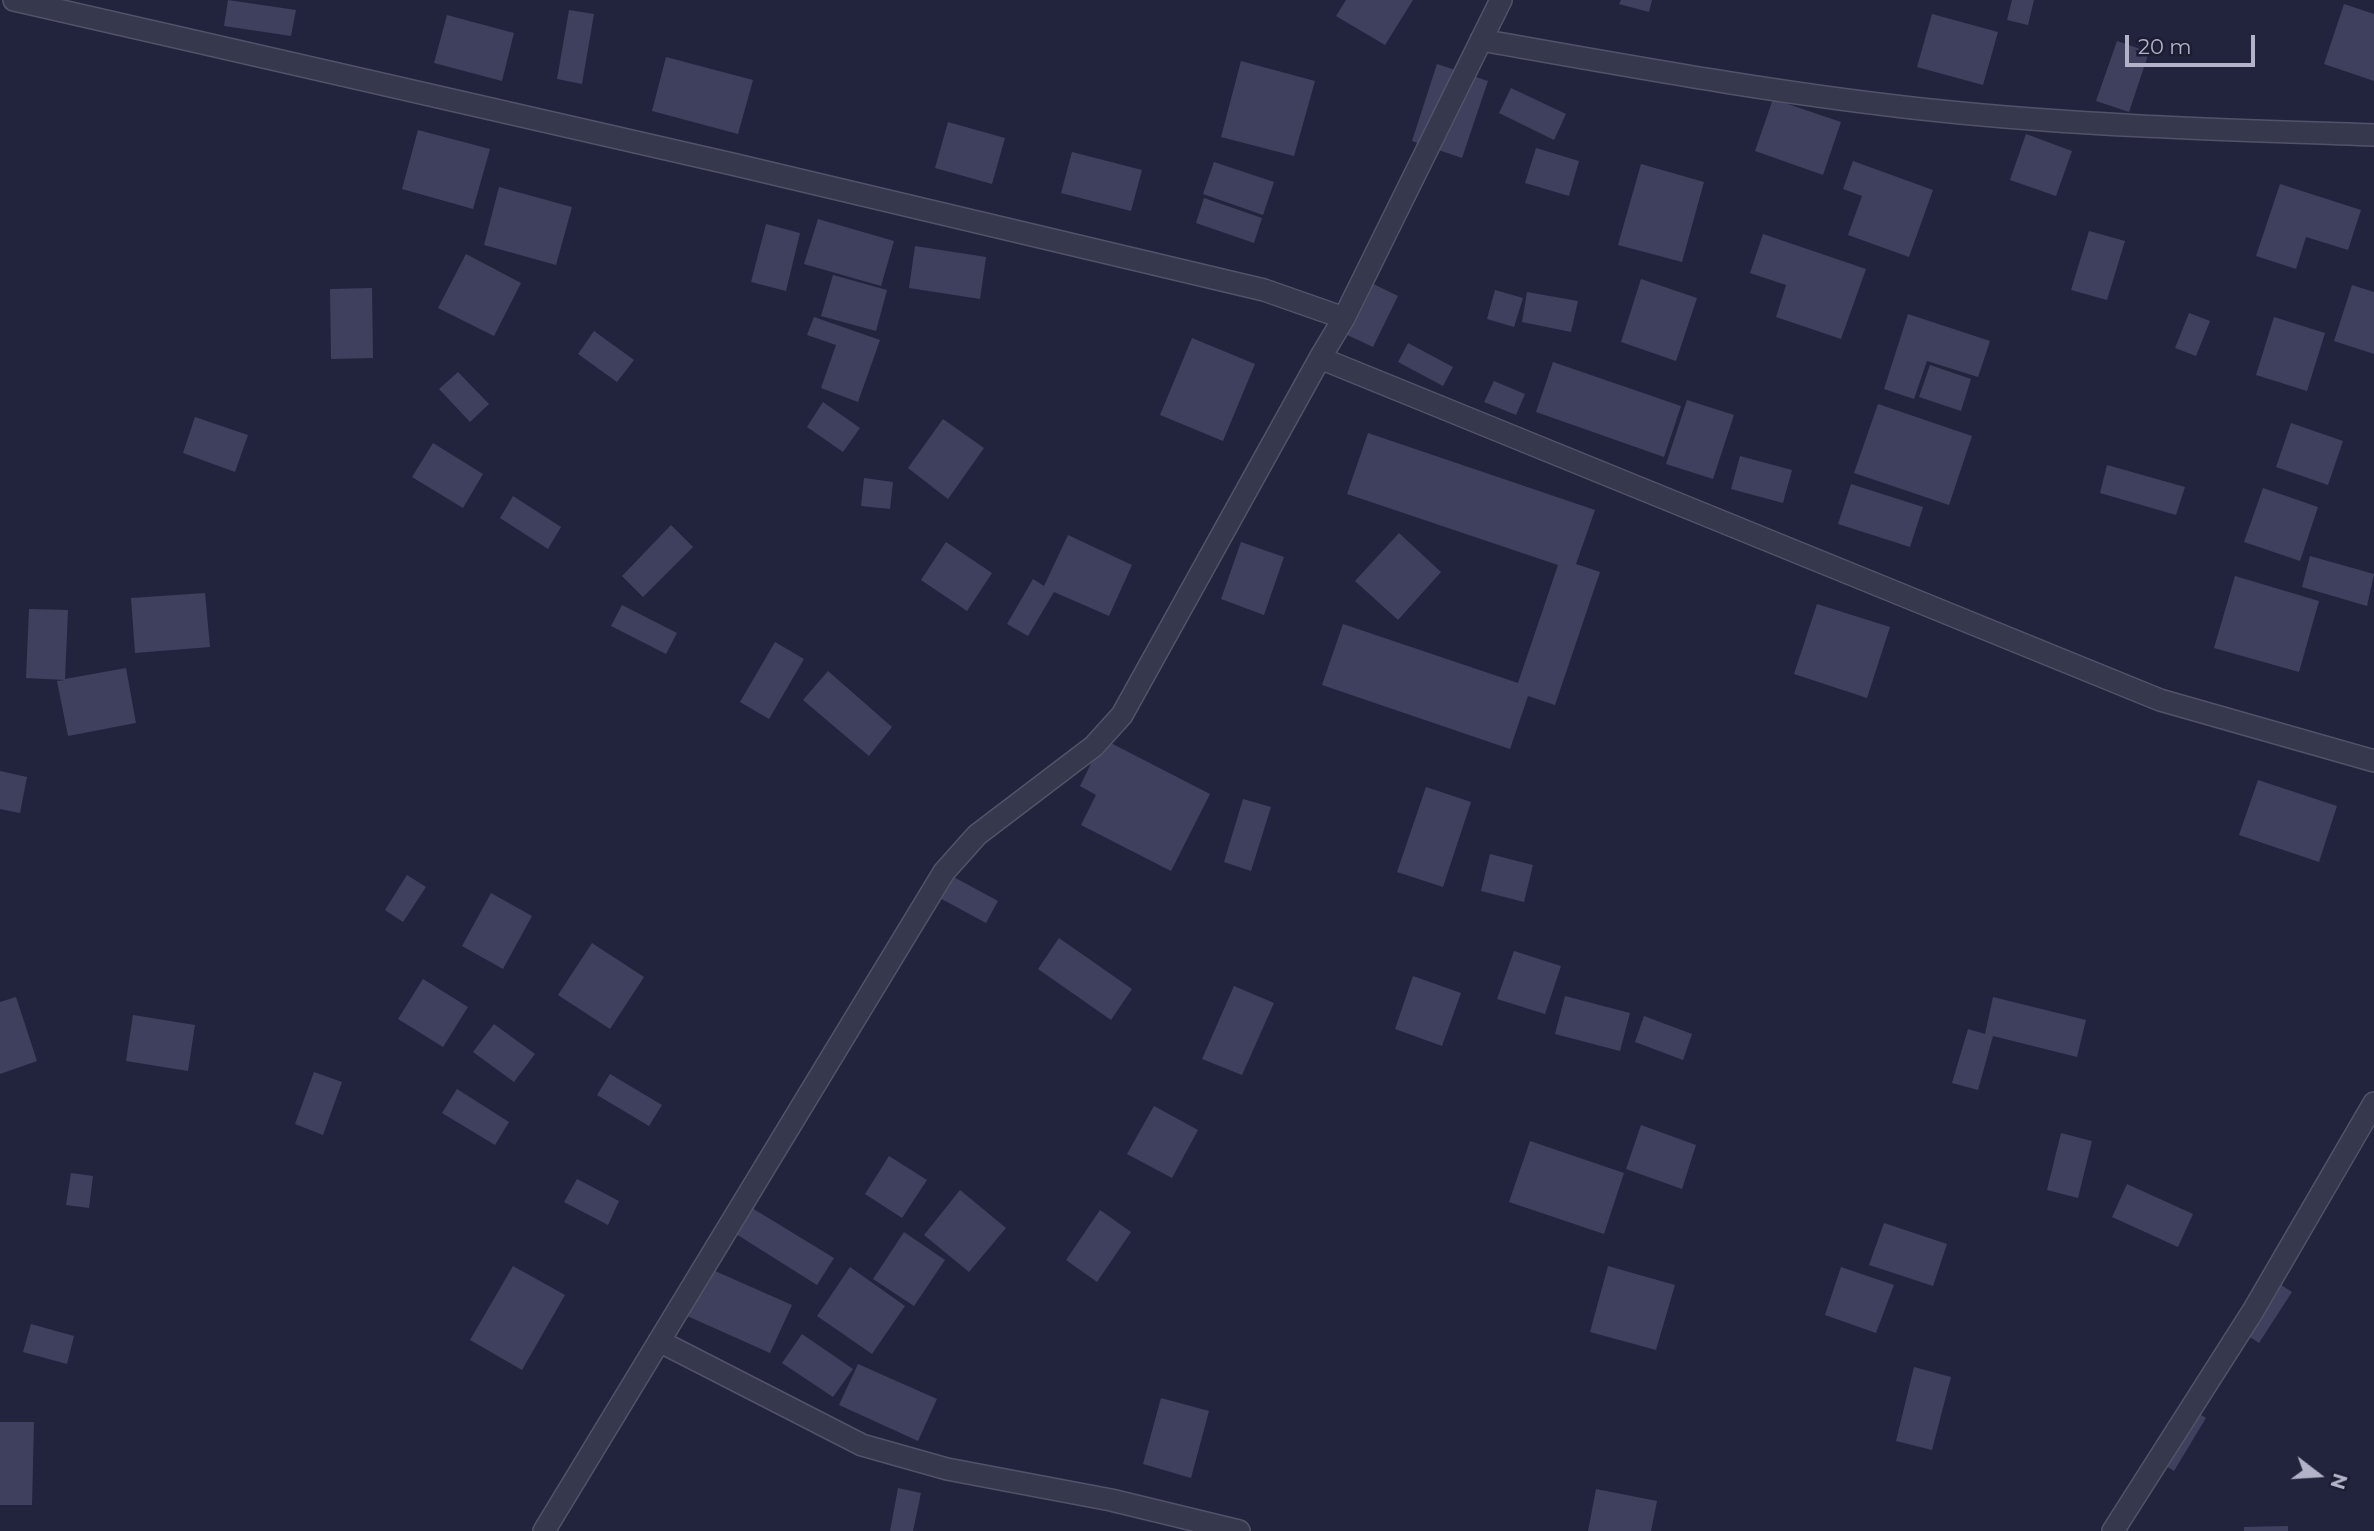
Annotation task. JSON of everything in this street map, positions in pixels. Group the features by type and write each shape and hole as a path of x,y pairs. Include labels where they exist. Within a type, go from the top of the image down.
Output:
{"street":[{"path":"14,0 732,164 1264,290 1344,318"},
{"path":"544,1531 944,872 977,835 1094,746 1122,715 1344,318 1500,0"},
{"path":"1481,40 1746,86 1941,111 2174,128 2374,135"},
{"path":"1320,358 2160,700 2374,761"},
{"path":"2113,1531 2253,1311 2374,1103"},
{"path":"659,1341 862,1445 947,1469 1111,1500 1239,1531"}],"building":[{"path":"228,0 296,10 291,36 224,26"},
{"path":"1346,0 1413,0 1385,45 1336,16"},
{"path":"1621,0 1652,0 1649,12 1619,4"},
{"path":"2012,0 2034,0 2028,25 2007,20"},
{"path":"2344,4 2374,14 2374,81 2324,64"},
{"path":"569,10 594,14 582,84 557,79"},
{"path":"1932,14 1998,32 1983,85 1917,67"},
{"path":"447,15 514,33 502,81 434,63"},
{"path":"2117,41 2149,52 2129,112 2096,101"},
{"path":"666,57 753,80 738,134 652,111"},
{"path":"1241,61 1315,81 1294,156 1221,137"},
{"path":"1437,64 1488,81 1462,158 1412,141"},
{"path":"1511,88 1566,114 1554,140 1499,113"},
{"path":"1773,99 1841,122 1823,175 1755,151"},
{"path":"948,122 1005,138 992,184 935,168"},
{"path":"418,130 490,149 473,209 402,189"},
{"path":"2026,134 2072,151 2056,196 2010,180"},
{"path":"1536,148 1579,161 1569,196 1525,183"},
{"path":"1072,152 1142,170 1131,211 1061,193"},
{"path":"1853,161 1933,190 1909,257 1848,235 1862,196 1843,189"},
{"path":"1214,162 1274,182 1263,215 1203,194"},
{"path":"1641,164 1704,182 1682,262 1618,245"},
{"path":"2280,184 2361,210 2348,250 2306,237 2296,269 2256,256"},
{"path":"499,187 572,207 556,265 484,245"},
{"path":"1204,198 1262,218 1254,243 1196,223"},
{"path":"818,219 894,241 881,286 804,264"},
{"path":"766,224 800,233 786,291 751,282"},
{"path":"2089,231 2125,241 2107,300 2071,290"},
{"path":"1763,234 1866,269 1841,339 1776,317 1786,285 1750,273"},
{"path":"915,246 986,257 980,299 909,288"},
{"path":"466,254 521,283 494,336 438,308"},
{"path":"1353,274 1398,296 1373,347 1328,326"},
{"path":"833,275 887,290 876,331 821,316"},
{"path":"1641,279 1697,298 1676,361 1621,342"},
{"path":"2352,285 2374,292 2374,354 2334,341"},
{"path":"372,288 373,358 331,359 330,289"},
{"path":"1495,290 1523,298 1514,327 1487,319"},
{"path":"1527,292 1578,301 1571,332 1522,322"},
{"path":"2189,313 2210,321 2196,356 2175,348"},
{"path":"1908,314 1990,341 1978,377 1927,361 1914,399 1884,389"},
{"path":"814,317 880,340 858,402 821,388 836,345 807,335"},
{"path":"2274,317 2325,333 2307,391 2256,375"},
{"path":"594,331 634,360 617,382 578,354"},
{"path":"1192,338 1255,364 1223,441 1160,415"},
{"path":"1408,343 1453,367 1443,386 1398,362"},
{"path":"1553,362 1681,406 1664,457 1536,412"},
{"path":"1930,365 1971,379 1961,411 1919,397"},
{"path":"458,372 489,404 470,422 439,389"},
{"path":"1494,381 1525,394 1516,415 1484,402"},
{"path":"1687,400 1734,415 1713,479 1666,464"},
{"path":"823,402 860,428 843,452 807,427"},
{"path":"1878,404 1972,436 1949,505 1854,473"},
{"path":"195,417 248,435 235,472 183,453"},
{"path":"943,419 984,448 948,499 908,468"},
{"path":"2291,423 2343,441 2328,485 2276,467"},
{"path":"1368,433 1595,510 1576,564 1600,572 1555,705 1528,696 1510,749 1322,685 1343,624 1518,683 1558,565 1347,494"},
{"path":"433,443 483,474 463,508 412,477"},
{"path":"1740,456 1792,470 1783,503 1731,489"},
{"path":"2107,465 2185,487 2176,515 2100,493"},
{"path":"864,478 893,482 890,509 861,506"},
{"path":"1851,484 1923,507 1910,547 1838,524"},
{"path":"2263,488 2318,507 2300,561 2244,542"},
{"path":"513,496 561,527 548,549 500,518"},
{"path":"671,525 693,547 643,597 622,576"},
{"path":"1399,533 1441,572 1398,620 1355,581"},
{"path":"1068,535 1132,565 1109,616 1054,592 1028,636 1007,624 1033,579 1044,586"},
{"path":"946,542 992,573 967,611 921,580"},
{"path":"1241,542 1284,557 1264,615 1221,599"},
{"path":"2310,556 2374,574 2367,606 2302,587"},
{"path":"2235,576 2319,601 2299,672 2214,648"},
{"path":"205,593 210,647 135,653 131,598"},
{"path":"1817,604 1890,627 1867,698 1794,674"},
{"path":"622,605 677,633 666,654 611,626"},
{"path":"29,609 68,610 65,679 126,668 136,723 68,736 57,681 65,680 26,678"},
{"path":"775,642 804,659 769,719 740,702"},
{"path":"828,671 892,727 869,756 803,700"},
{"path":"1103,739 1210,794 1171,871 1081,825 1096,795 1080,786"},
{"path":"0,771 27,777 20,813 0,809"},
{"path":"2258,780 2337,806 2319,862 2239,835"},
{"path":"1426,787 1471,802 1443,887 1397,872"},
{"path":"1243,799 1271,807 1251,871 1224,862"},
{"path":"1490,854 1533,865 1524,902 1481,891"},
{"path":"937,868 998,901 986,923 925,890"},
{"path":"407,875 426,887 403,922 385,910"},
{"path":"491,893 532,916 503,969 462,946"},
{"path":"1059,938 1132,989 1111,1020 1038,969"},
{"path":"592,943 644,977 610,1029 558,995"},
{"path":"1514,951 1561,966 1545,1014 1497,999"},
{"path":"1413,976 1461,993 1442,1046 1395,1029"},
{"path":"423,979 468,1007 443,1047 398,1019"},
{"path":"1234,986 1274,1003 1242,1075 1202,1059"},
{"path":"1565,996 1630,1013 1620,1051 1555,1034"},
{"path":"16,997 37,1061 0,1074 0,1002"},
{"path":"1993,997 2086,1020 2077,1057 1993,1036 1978,1090 1952,1083 1968,1029 1985,1034"},
{"path":"133,1015 195,1025 188,1071 126,1061"},
{"path":"1644,1016 1692,1034 1683,1060 1635,1042"},
{"path":"494,1024 535,1054 514,1082 473,1052"},
{"path":"314,1072 342,1082 323,1135 295,1124"},
{"path":"610,1074 662,1105 649,1126 597,1095"},
{"path":"457,1089 509,1122 495,1145 442,1113"},
{"path":"1154,1106 1198,1130 1172,1178 1127,1154"},
{"path":"1641,1125 1696,1145 1682,1189 1626,1169"},
{"path":"2061,1133 2092,1141 2078,1198 2047,1190"},
{"path":"1530,1141 1624,1173 1604,1234 1509,1202"},
{"path":"889,1156 927,1180 902,1218 865,1194"},
{"path":"71,1173 93,1176 89,1208 66,1205"},
{"path":"577,1179 619,1201 608,1225 564,1202"},
{"path":"2127,1184 2193,1214 2178,1247 2112,1217"},
{"path":"960,1190 1006,1228 969,1272 924,1235"},
{"path":"752,1208 834,1258 817,1285 736,1234"},
{"path":"1100,1210 1131,1232 1097,1282 1066,1260"},
{"path":"1884,1223 1947,1244 1933,1286 1869,1265"},
{"path":"904,1232 945,1260 914,1306 873,1279"},
{"path":"513,1266 565,1295 522,1370 470,1340"},
{"path":"1608,1266 1675,1285 1656,1350 1590,1332"},
{"path":"706,1267 792,1305 770,1353 685,1315"},
{"path":"850,1267 905,1306 872,1354 817,1316"},
{"path":"1841,1267 1894,1285 1876,1333 1825,1315"},
{"path":"2264,1274 2292,1292 2259,1343 2232,1325"},
{"path":"31,1324 74,1336 67,1364 23,1352"},
{"path":"802,1334 853,1369 833,1397 782,1363"},
{"path":"858,1364 937,1399 918,1441 839,1405"},
{"path":"1914,1367 1951,1377 1932,1450 1896,1441"},
{"path":"1161,1398 1209,1411 1191,1478 1143,1464"},
{"path":"2181,1403 2206,1418 2174,1471 2150,1456"},
{"path":"0,1422 34,1422 32,1505 0,1505"},
{"path":"898,1488 921,1493 913,1531 890,1531"},
{"path":"1596,1489 1657,1501 1651,1531 1588,1531"},
{"path":"2288,1526 2288,1531 2244,1531 2244,1527"}]}
